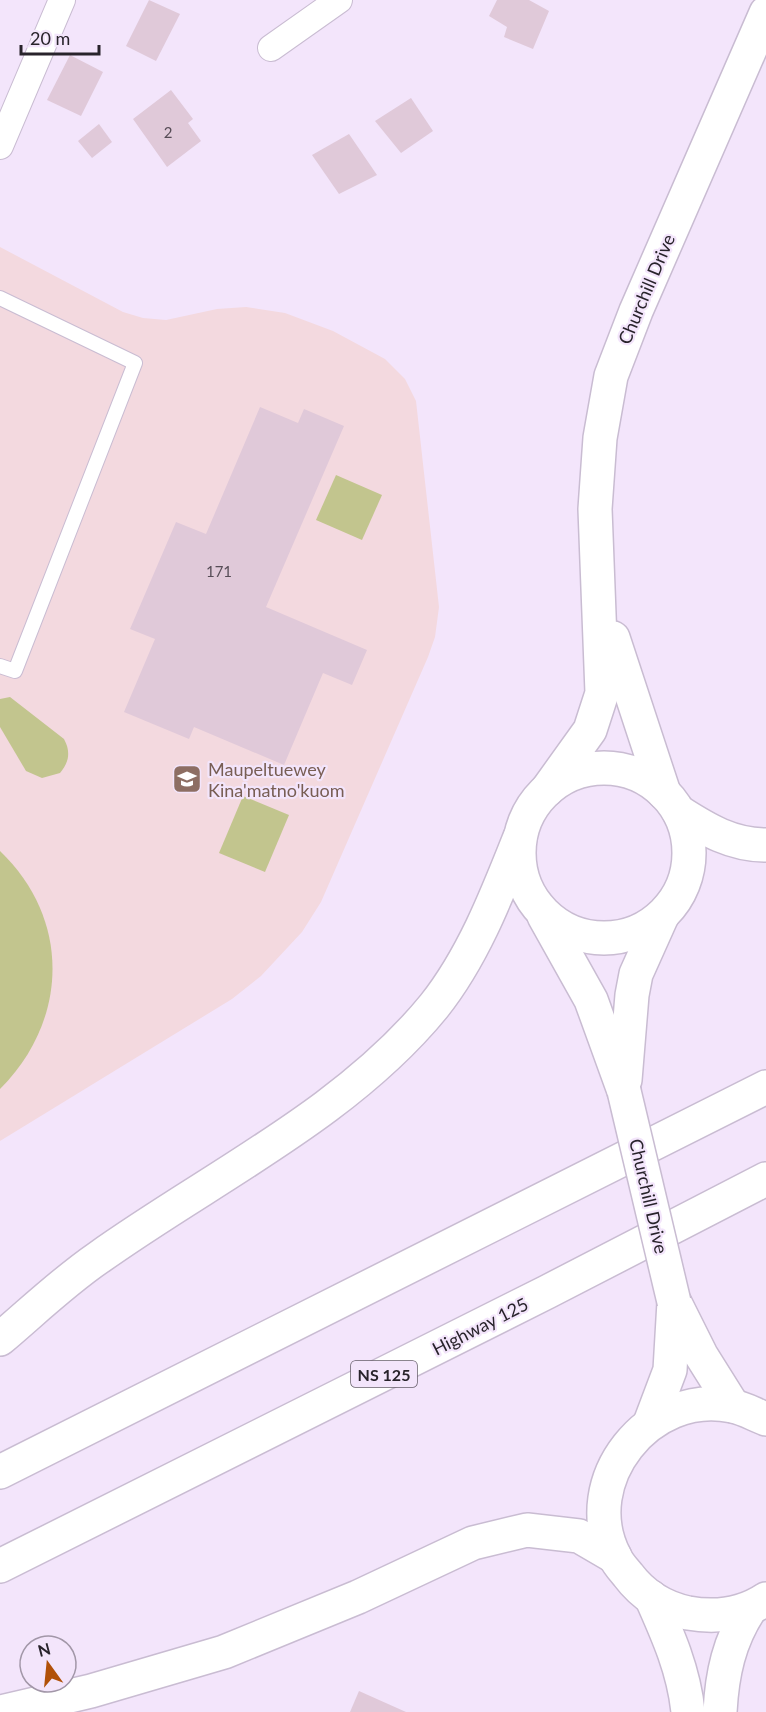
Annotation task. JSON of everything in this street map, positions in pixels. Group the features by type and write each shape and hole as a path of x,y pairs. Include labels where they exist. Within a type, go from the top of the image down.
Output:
{"main road":[{"name":"Churchill Drive","path":"547,790 590,730 598,711 603,678 595,509 597,459 611,376 636,311 766,13"},
{"name":"Churchill Drive","path":"599,581 627,684 672,803"},
{"path":"0,1339 96,1259 306,1119 376,1067 410,1033 452,979 498,894 530,811 547,790 570,775 602,768 621,770 645,778 672,803 711,833 753,845 766,845"},
{"path":"520,837 519,864 527,890 542,912 564,928 589,937 617,938 644,929 662,916 681,889 690,858 688,835 672,803"},
{"name":"Churchill Drive","path":"542,912 591,1000 624,1091 674,1302 701,1355 733,1406"},
{"name":"Churchill Drive","path":"624,1091 632,995 636,974 662,916"},
{"path":"0,1472 766,1087"},
{"name":"Highway 125","path":"0,1566 537,1298 766,1179"},
{"name":"Churchill Drive","path":"650,1423 670,1370 674,1302"},
{"path":"758,1604 711,1617 672,1610 638,1589 615,1557 606,1528 605,1498 618,1461 628,1444 650,1423 677,1410 704,1404 733,1406 766,1419"},
{"path":"2,1712 91,1691 224,1652 358,1597 473,1543 527,1530 579,1536 615,1557"},
{"path":"651,1597 685,1683 688,1712"},
{"path":"720,1712 728,1657 735,1632 758,1604"}],"street":[{"path":"1,139 62,0"},
{"path":"271,48 339,0"}],"lane":[{"path":"0,298 135,363 15,671 0,666"}],"shaded area":[{"name":"Maupeltuewey Kina'matno'kuom","path":"0,247 123,312 143,318 166,320 217,309 246,307 285,313 333,331 385,359 405,379 416,401 439,607 435,637 428,657 321,902 302,932 261,976 232,999 0,1141"}],"green space":[{"path":"336,475 382,495 362,540 316,520"},
{"path":"10,697 64,739 68,748 68,757 60,773 42,778 26,771 0,727 0,699"},
{"path":"243,796 289,815 265,872 219,853"},
{"path":"0,851 23,878 40,907 49,938 52,970 49,1001 39,1032 23,1062 0,1089"}],"building":[{"path":"149,0 180,14 156,61 126,46"},
{"path":"497,0 529,0 549,11 533,49 504,37 507,27 489,16"},
{"path":"70,55 103,72 81,116 47,100"},
{"path":"171,90 193,119 188,123 201,141 167,167 133,119"},
{"path":"411,98 433,131 401,153 375,121"},
{"path":"99,124 112,142 92,158 78,141"},
{"path":"349,134 377,175 339,194 312,155"},
{"path":"260,407 298,423 304,409 344,426 266,607 367,650 352,685 323,673 284,765 194,727 189,739 124,712 155,639 130,629 176,522 206,534"},
{"path":"359,1691 406,1712 350,1712"}],"place":[{"name":"Maupeltuewey Kina'matno'kuom","path":"187,779"}]}
